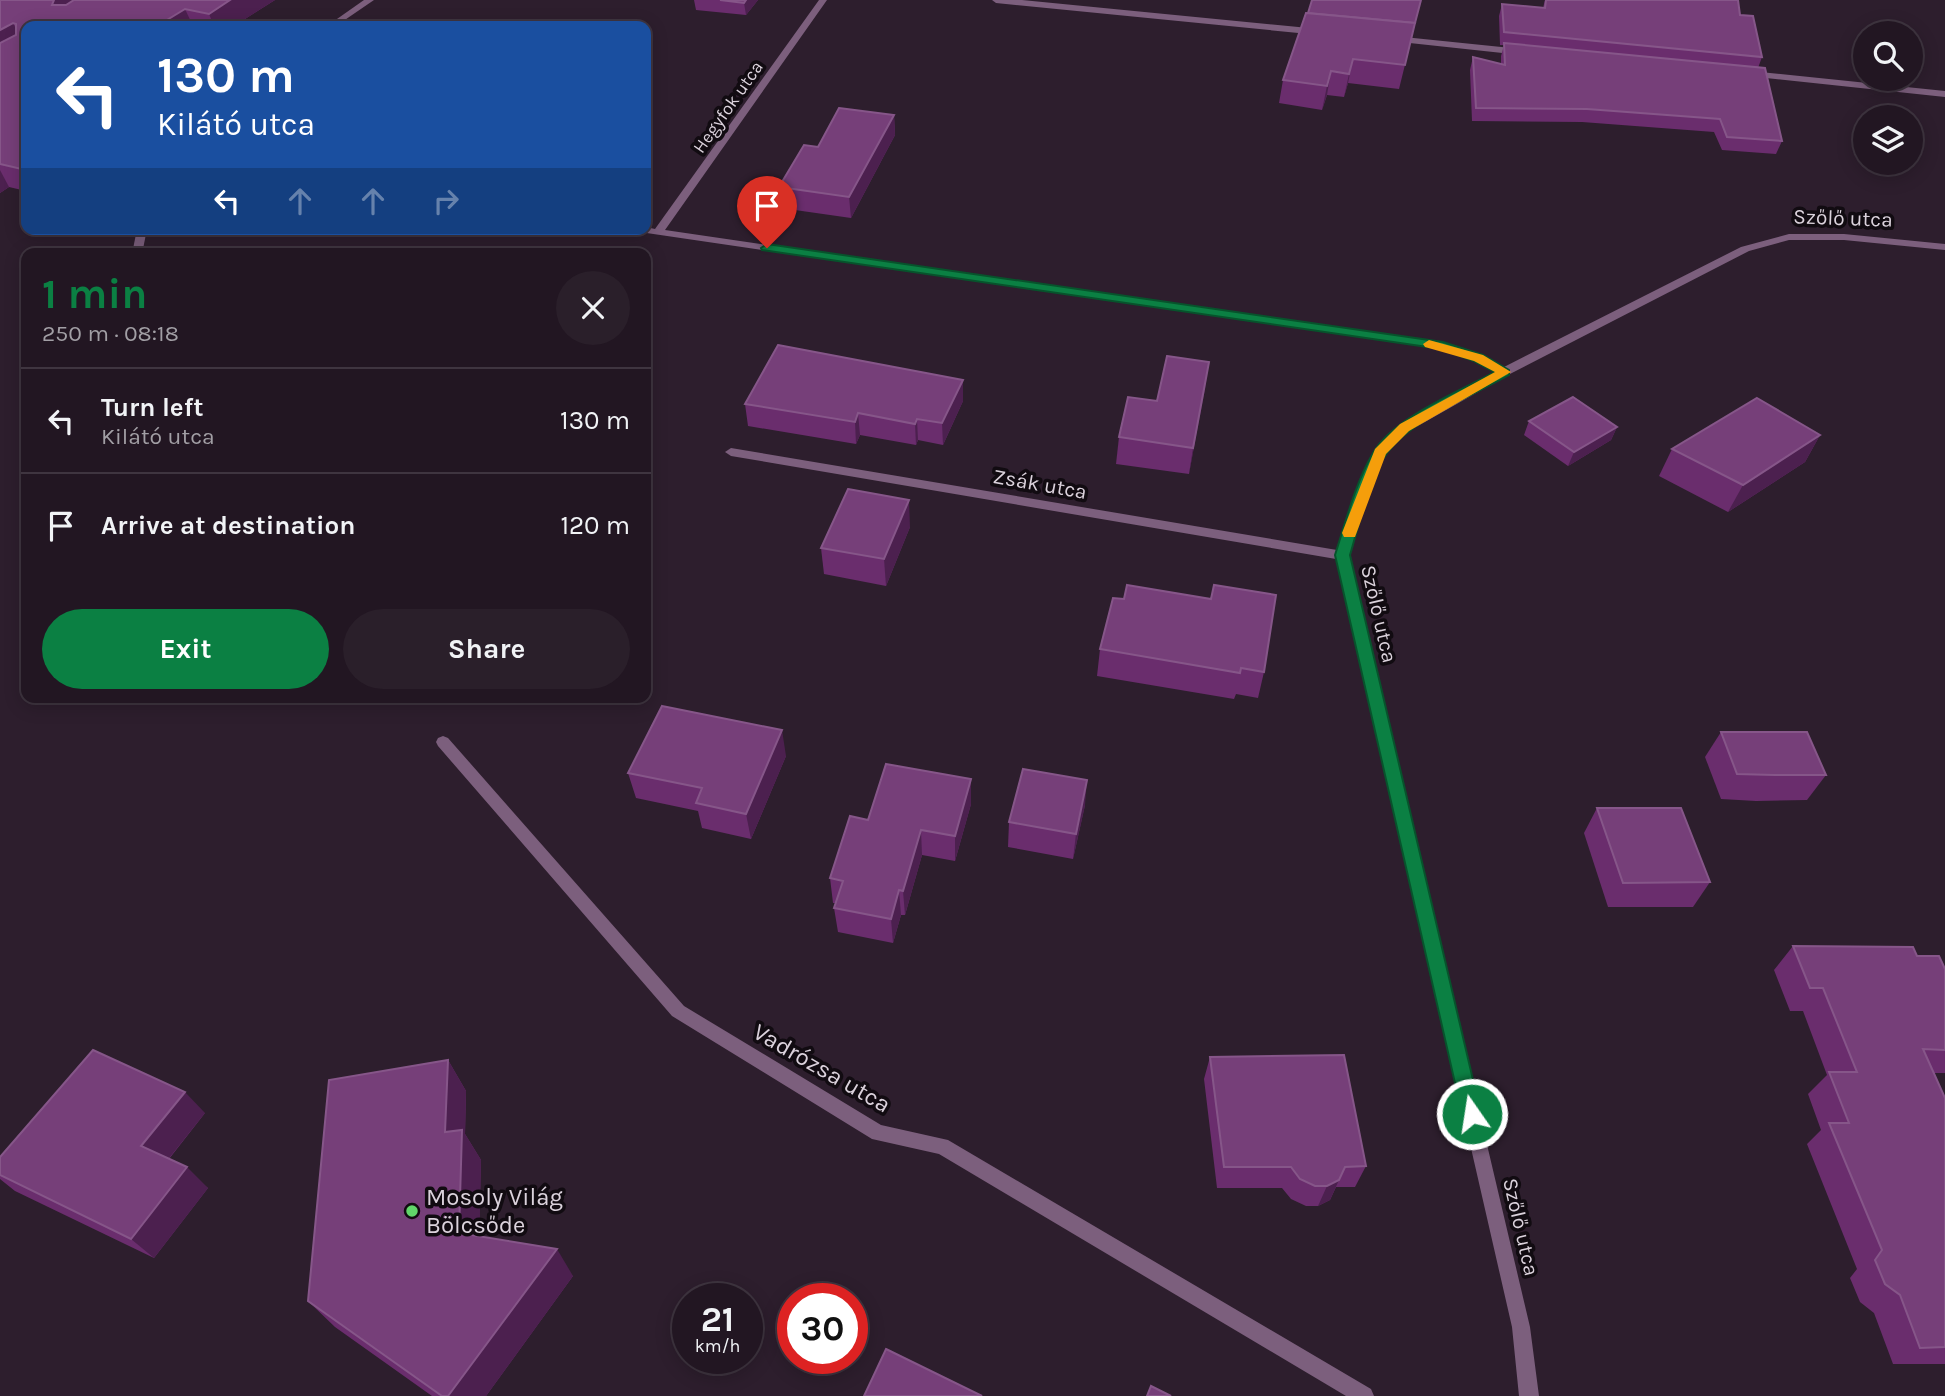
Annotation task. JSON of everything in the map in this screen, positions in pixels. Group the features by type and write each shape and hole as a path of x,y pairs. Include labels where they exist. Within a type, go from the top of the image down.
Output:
{"street":[{"path":"338,21 369,0"},
{"name":"Hegyfok utca","path":"659,232 823,0"},
{"path":"996,0 1327,33"},
{"path":"1382,38 1534,53"},
{"path":"1741,73 1945,94"},
{"path":"651,231 1443,346 1479,358 1504,372"},
{"name":"Szőlő utca","path":"1529,1396 1521,1326 1342,555 1366,483 1380,452 1405,428 1504,372 1745,249 1789,237 1844,237 1945,247"},
{"name":"Zsák utca","path":"731,452 1342,555"},
{"name":"Vadrózsa utca","path":"443,742 678,1011 878,1133 942,1146 1364,1396"}],"building":[{"path":"0,0 54,0 52,5 66,5 74,0 230,0 209,14 185,9 165,21 21,21 21,169 0,164 0,43 16,35 16,24 0,30"},
{"path":"720,0 746,0 744,3"},
{"path":"1312,0 1421,0 1415,23 1308,13"},
{"path":"1546,0 1738,0 1740,15 1753,16 1762,57 1504,32 1502,4 1545,8"},
{"path":"1306,13 1415,23 1405,65 1353,59 1349,74 1331,71 1327,86 1283,80"},
{"path":"1504,43 1765,68 1782,141 1727,137 1720,119 1587,109 1476,108 1473,57 1505,65"},
{"path":"839,108 894,115 849,197 779,187 804,145 818,147"},
{"path":"778,345 963,380 942,423 917,419 915,424 858,413 855,422 745,404"},
{"path":"1167,356 1209,362 1193,448 1119,437 1128,397 1157,401"},
{"path":"1573,397 1617,427 1574,452 1529,421"},
{"path":"1757,398 1820,435 1743,485 1672,449"},
{"path":"848,489 909,500 884,559 821,548"},
{"path":"1127,585 1211,599 1214,585 1276,595 1264,672 1241,668 1240,673 1100,649 1113,598 1124,599"},
{"path":"662,706 782,730 746,814 696,803 702,788 628,773"},
{"path":"1721,732 1807,732 1826,775 1737,774"},
{"path":"886,764 971,779 955,836 921,830 903,891 899,890 891,919 834,908 843,881 830,878 850,816 868,820"},
{"path":"1023,769 1087,780 1076,834 1009,822"},
{"path":"1597,808 1681,808 1710,882 1623,883"},
{"path":"1793,946 1913,947 1917,956 1939,956 1945,969 1945,1050 1923,1049 1945,1098 1945,1347 1920,1348 1900,1295 1885,1284 1875,1260 1882,1250 1829,1123 1849,1123 1829,1072 1857,1072 1823,988 1810,988"},
{"path":"93,1050 185,1092 141,1146 187,1167 131,1239 0,1175 0,1157"},
{"path":"1344,1055 1366,1166 1345,1167 1339,1180 1327,1186 1315,1186 1300,1179 1291,1167 1224,1167 1210,1057"},
{"name":"Mosoly Világ Bölcsőde","path":"448,1060 445,1132 462,1130 459,1233 557,1249 448,1396 442,1396 308,1301 329,1080"},
{"path":"886,1349 982,1396 864,1396"},
{"path":"1151,1386 1171,1396 1147,1396"}],"slow traffic":[{"path":"1350,533 1366,483 1380,452 1405,428 1504,372 1479,358 1429,344"}],"place":[{"name":"Mosoly Világ Bölcsőde","path":"412,1211"}],"route":[{"path":"767,248 1443,346 1479,358 1504,372 1405,428 1380,452 1366,483 1342,555 1472,1114"}]}
